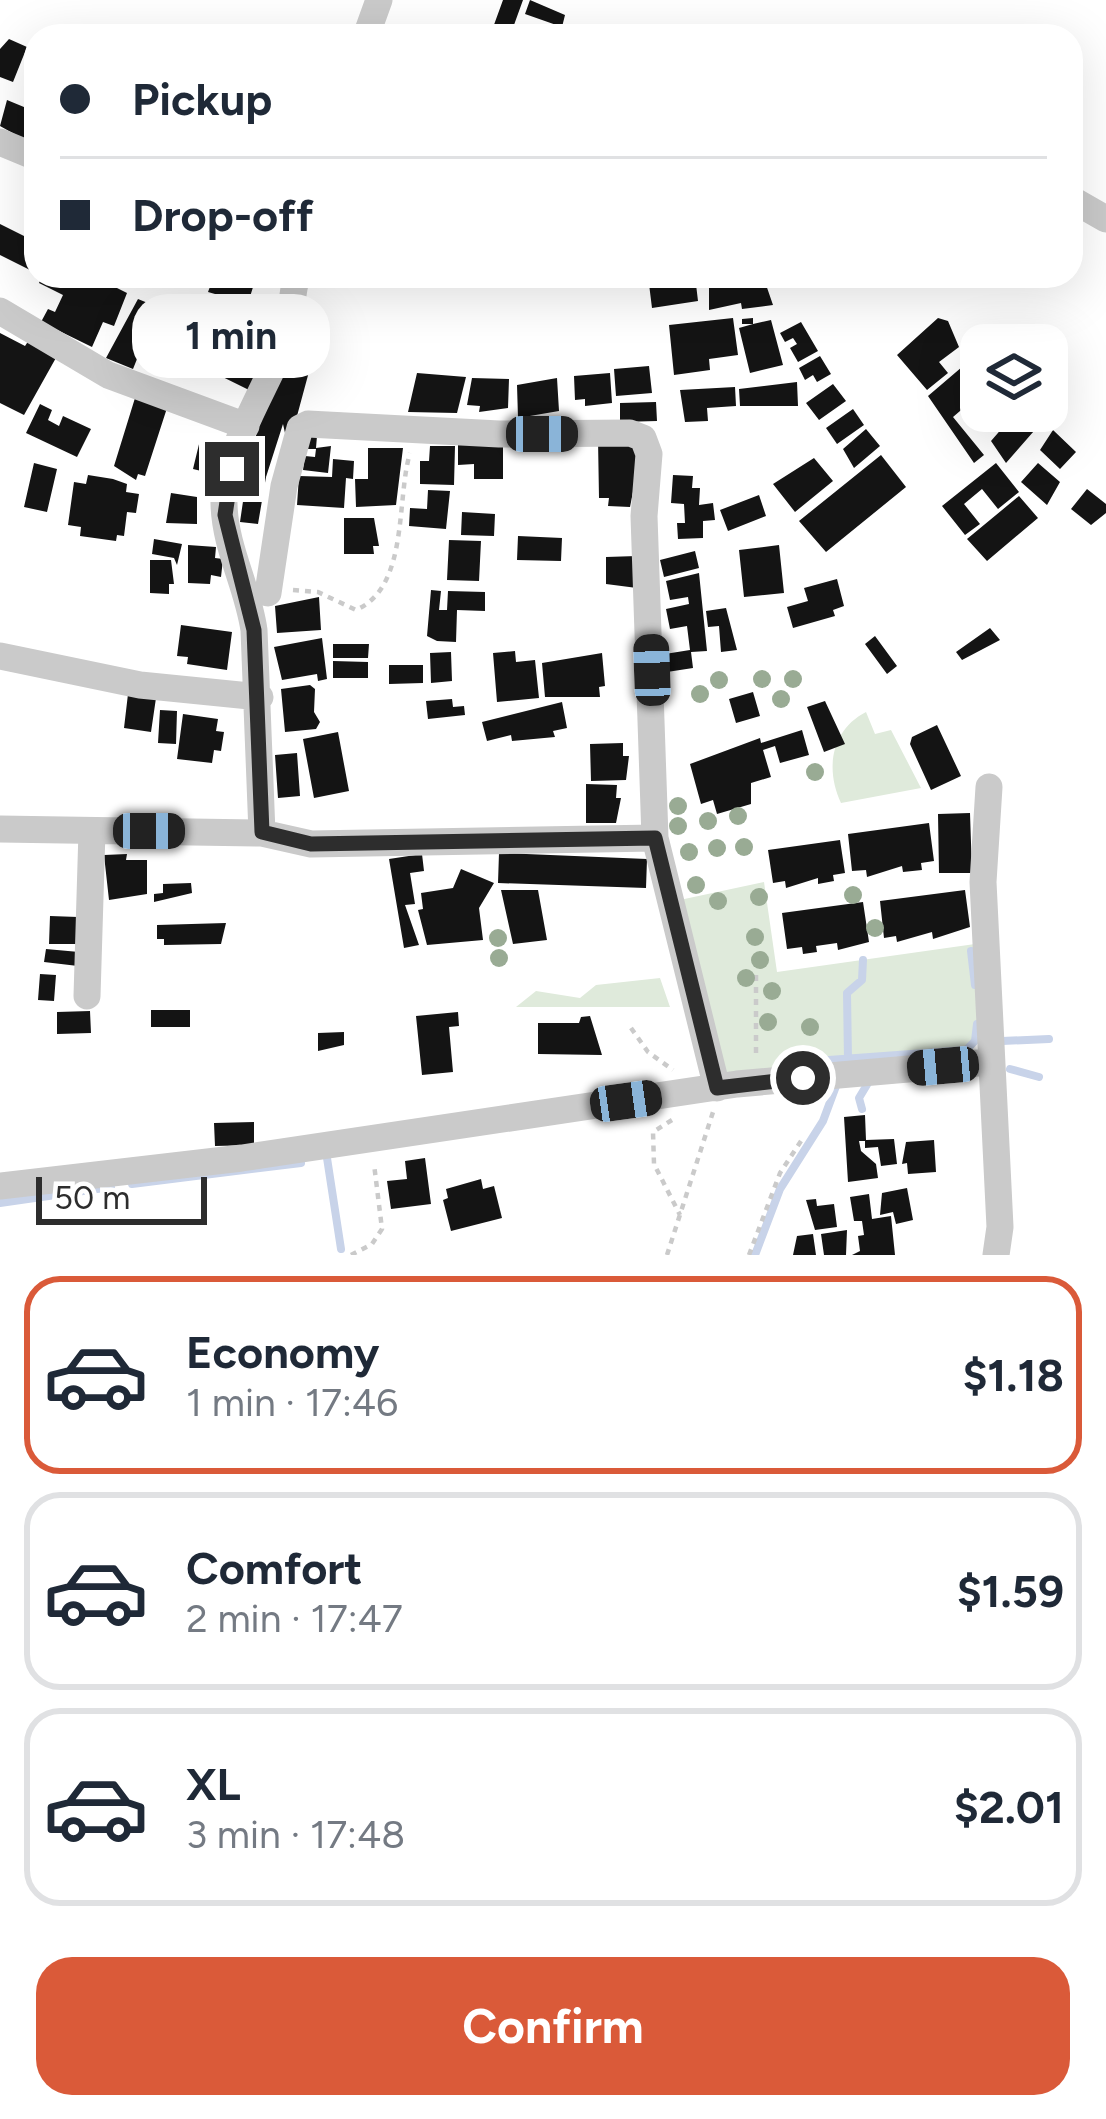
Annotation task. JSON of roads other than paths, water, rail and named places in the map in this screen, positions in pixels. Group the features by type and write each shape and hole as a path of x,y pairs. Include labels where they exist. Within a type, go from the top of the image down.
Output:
{"street":[{"path":"268,594 234,560 224,495 246,425 288,334 295,288"},
{"path":"0,311 108,375 246,425"},
{"path":"262,832 260,697 268,594 284,486 300,428 308,424 630,433 644,438 649,454 644,516 655,838 703,1099"},
{"path":"0,656 140,685 260,697"},
{"path":"989,788 983,882 1000,1227 996,1255"},
{"path":"0,829 262,832 311,844 655,838"},
{"path":"87,996 92,831"},
{"path":"0,1186 703,1099 756,1082 989,1062"}],"waterway":[{"path":"971,951 975,985"},
{"path":"848,1059 847,993 862,980 863,960"},
{"path":"815,1061 966,1050 975,1041 977,1024"},
{"path":"1002,1041 1049,1039"},
{"path":"1010,1069 1039,1077"},
{"path":"862,1109 859,1098 868,1083"},
{"path":"755,1255 780,1189 823,1121 836,1086"},
{"path":"327,1158 341,1249"},
{"path":"132,1184 301,1163"},
{"path":"0,1203 111,1187"}]}
